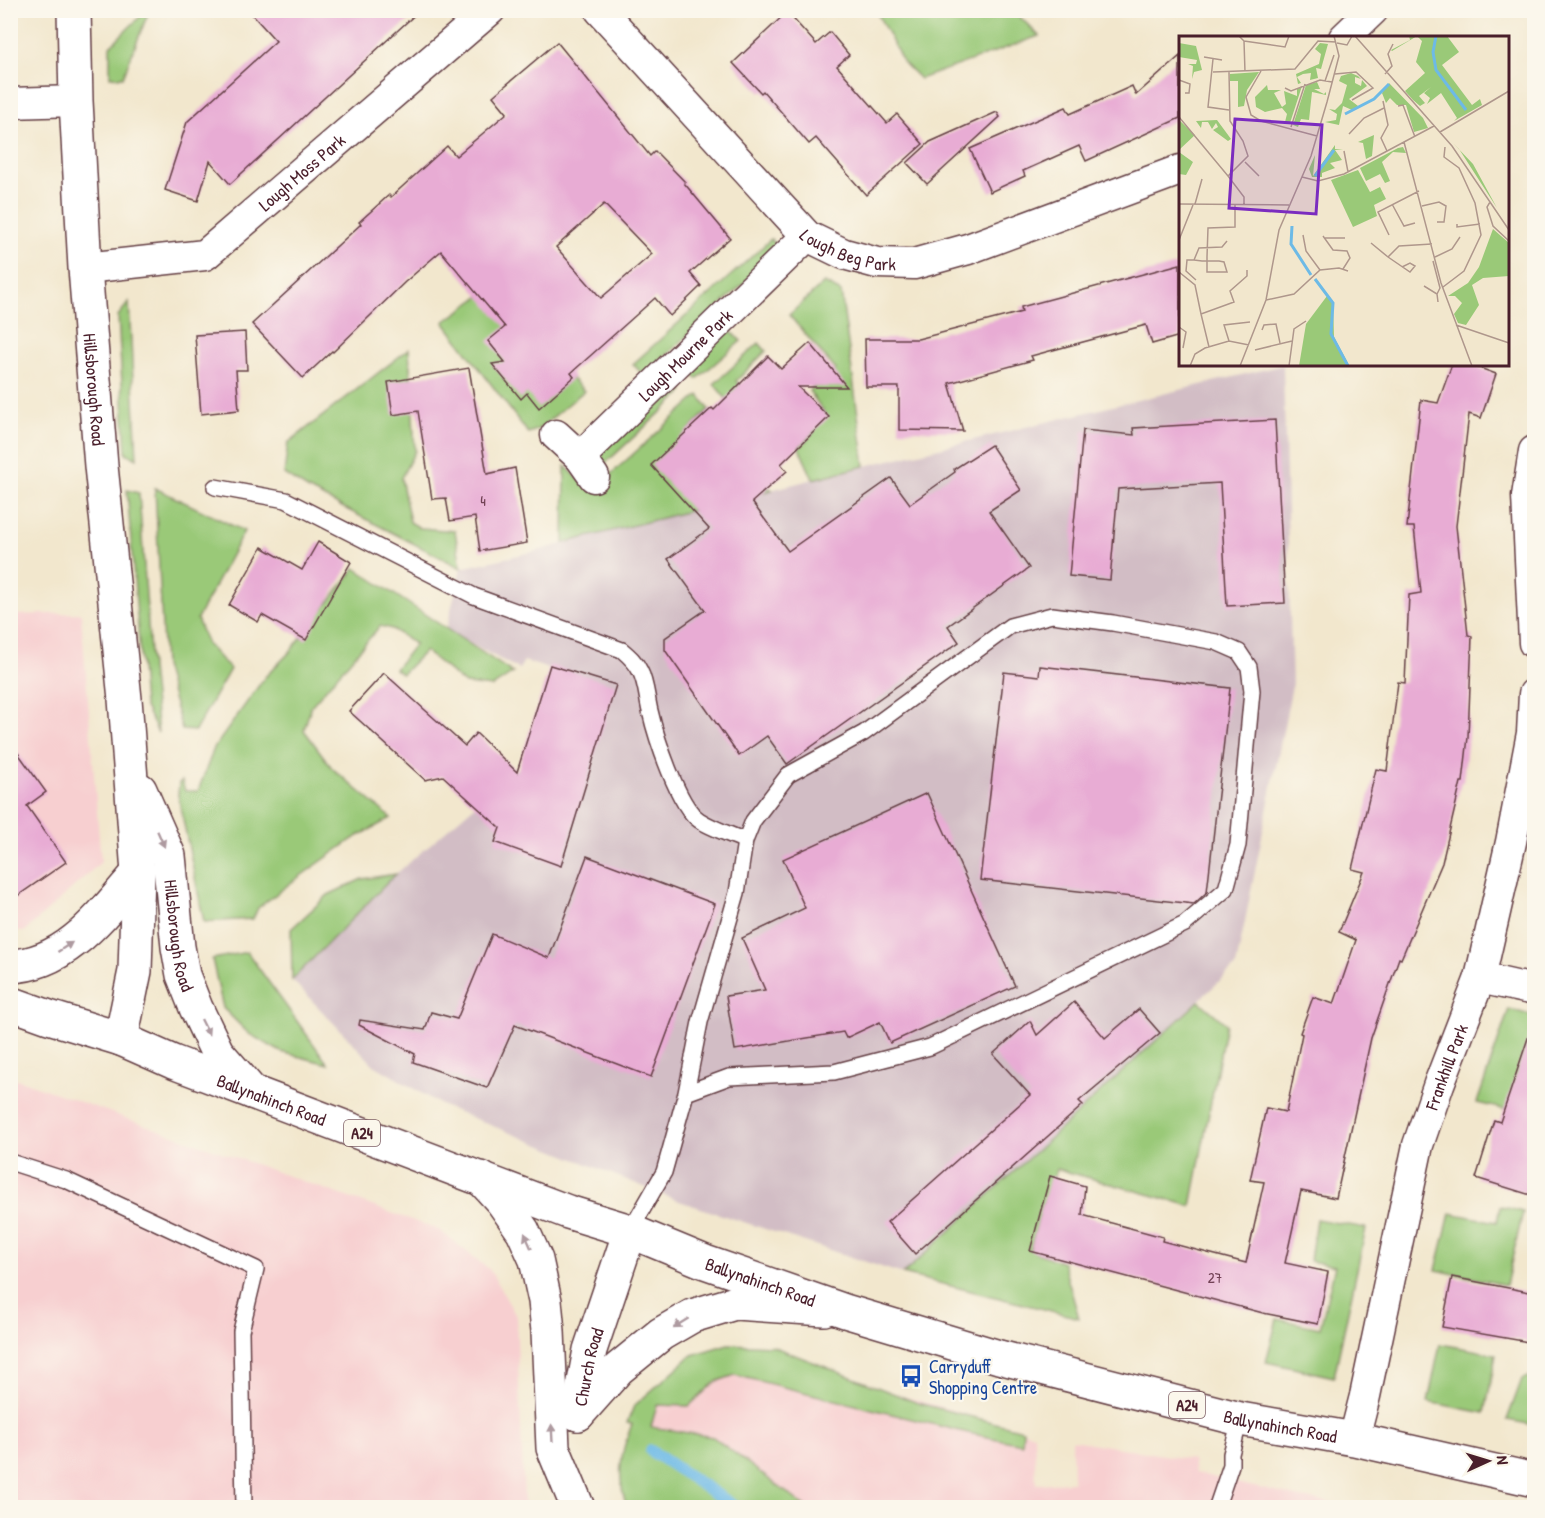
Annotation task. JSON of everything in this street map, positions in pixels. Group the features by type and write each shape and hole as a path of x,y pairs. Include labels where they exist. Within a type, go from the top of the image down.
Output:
{"main road":[{"name":"Hillsborough Road","path":"74,10 76,100 85,268 138,873 135,971 121,1039"},
{"name":"Hillsborough Road","path":"130,766 169,856 183,975 217,1052 252,1092"},
{"path":"10,966 51,956 72,943 101,916 138,873"},
{"name":"Ballynahinch Road","path":"10,1003 121,1039 173,1062 568,1212 630,1232 705,1262 845,1311 999,1357 1240,1419 1354,1439 1534,1480"},
{"path":"482,1178 523,1231 536,1260 547,1321 553,1448 578,1508"},
{"name":"Church Road","path":"578,1508 575,1457 578,1414 590,1350 630,1232"},
{"path":"578,1414 618,1369 661,1335 692,1316 735,1303 845,1311"}],"street":[{"name":"Lough Moss Park","path":"85,268 205,255 490,10"},
{"name":"Lough Beg Park","path":"600,10 807,236 844,254 877,262 914,264 968,249 1179,171"},
{"path":"1346,36 1373,10"},
{"path":"10,103 76,100"},
{"name":"Lough Mourne Park","path":"556,435 587,467 807,236"},
{"path":"1534,451 1527,496 1534,643"},
{"name":"Frankhill Park","path":"1354,1439 1418,1145 1480,978 1512,842 1532,733 1534,694"},
{"path":"1480,978 1534,990"}],"lane":[{"path":"215,487 286,500 474,596 622,650 641,671 658,741 686,806 698,819 745,841"},
{"path":"630,1232 664,1172 686,1093 700,1022 737,893 745,841 753,821 788,775 864,733 1010,626 1052,615 1113,623 1216,642 1239,652 1249,667 1252,691 1238,845 1226,889 1185,924 930,1047 834,1072 729,1077 686,1093"},
{"path":"10,1162 66,1180 256,1269 241,1331 244,1508"},
{"path":"1216,1506 1231,1466 1231,1454 1240,1419"}],"shaded area":[{"path":"1283,366 1292,686 1236,966 903,1274 679,1201 443,1106 374,1065 292,980 396,874 519,767 549,669 524,661 519,669 446,631 461,568 533,552 865,466"},
{"path":"81,613 101,862 24,932 10,930 10,615"},
{"path":"11,1077 439,1230 490,1270 516,1316 526,1507 11,1508"},
{"path":"772,1346 886,1391 1034,1434 1036,1484 1073,1482 1072,1440 1193,1460 1195,1473 1301,1498 1359,1507 806,1507 713,1437 627,1423 704,1351"}],"green space":[{"path":"146,11 149,11 123,77 110,77 110,46"},
{"path":"876,11 1014,11 1039,36 920,79 903,62"},
{"path":"771,239 780,250 644,376 633,364"},
{"path":"824,283 841,292 865,466 813,479 799,448 827,416 809,391 836,370 789,315"},
{"path":"486,292 584,391 539,429 528,433 444,322"},
{"path":"129,302 137,459 126,453 118,316"},
{"path":"727,328 741,341 697,379 685,367"},
{"path":"759,343 766,351 736,381 751,398 737,412 714,384"},
{"path":"409,349 415,451 401,478 410,522 420,528 455,531 461,568 309,490 284,474 288,443"},
{"path":"677,380 684,391 599,469 592,459"},
{"path":"699,395 709,409 654,467 749,472 772,490 564,543 565,466 592,491"},
{"path":"155,488 244,531 197,619 207,644 230,669 195,731 182,730 164,666"},
{"path":"127,490 139,493 151,668 158,733 144,705"},
{"path":"355,568 513,673 492,687 465,684 425,651 402,674 395,669 415,644 392,629 380,626 311,706 304,730 332,768 391,818 353,839 292,882 258,908 253,919 204,922 178,795 179,783 182,781 185,791 198,791 214,748 265,677 289,653"},
{"path":"396,874 292,980 291,929 328,895 362,879"},
{"path":"247,952 328,1064 281,1052 249,1034 223,1008 212,959"},
{"path":"1199,1001 1226,1024 1191,1206 1057,1169 1043,1204 1030,1250 1063,1263 1079,1318 903,1274"},
{"path":"1509,1009 1534,1016 1534,1116 1477,1103"},
{"path":"1500,1206 1523,1212 1506,1285 1436,1270 1450,1213 1497,1222"},
{"path":"1316,1219 1366,1228 1334,1377 1266,1362 1277,1319 1320,1328 1335,1266 1310,1261"},
{"path":"728,1344 772,1346 918,1403 1023,1430 1022,1444 968,1433 735,1375 715,1382 689,1406 657,1405 651,1427 713,1437 806,1507 627,1507 621,1485 621,1465 632,1424 627,1423 634,1406 692,1355"},
{"path":"1440,1344 1496,1354 1485,1413 1428,1402"},
{"path":"1534,1375 1534,1425 1507,1420 1522,1379"}],"building":[{"path":"248,10 420,10 230,184 210,161 198,201 165,190 187,122 276,41"},
{"path":"787,12 816,44 830,32 849,55 837,66 887,123 897,114 923,144 866,195 816,138 809,144 763,91 761,93 733,63"},
{"path":"557,42 650,156 655,151 685,182 730,238 690,273 701,286 670,316 655,298 571,373 574,377 539,408 527,393 521,399 492,364 505,362 488,341 505,327 441,251 303,378 252,324 361,224 359,222 389,195 391,197 447,146 456,156 507,113 493,96","holes":["604,204 652,254 601,298 556,247"]},
{"path":"1179,57 1179,118 1086,161 1079,146 1023,171 1025,176 990,192 970,149 1066,107 1070,114 1132,86 1136,95"},
{"path":"997,112 1000,117 927,184 907,163 930,142"},
{"path":"1179,264 1179,336 1152,344 1146,325 1031,356 1033,360 949,383 963,431 899,430 899,387 866,387 865,339 918,339 1022,312 1021,307"},
{"path":"245,332 247,370 236,370 239,410 201,414 195,335"},
{"path":"810,343 847,387 798,387 829,417 781,464 787,471 752,502 788,551 891,478 910,504 955,472 954,469 991,445 1021,490 989,511 1029,568 948,626 959,642 787,764 767,736 739,756 665,650 665,638 705,610 668,559 709,529 651,465 712,408 714,410 768,356 781,369"},
{"path":"1451,366 1474,366 1496,374 1481,418 1469,414 1456,526 1468,635 1472,636 1468,737 1463,782 1461,782 1442,863 1401,959 1399,958 1371,1038 1336,1198 1301,1191 1285,1263 1328,1272 1318,1324 1263,1313 1030,1251 1050,1176 1085,1186 1082,1215 1163,1237 1162,1241 1246,1263 1264,1182 1250,1180 1266,1108 1286,1112 1302,1034 1300,1033 1313,997 1334,1004 1356,940 1339,932 1364,872 1352,869 1376,769 1387,771 1398,682 1405,683 1409,595 1421,593 1414,527 1407,527 1421,400 1438,403"},
{"path":"469,368 487,474 515,468 527,543 480,551 475,517 450,521 446,498 432,499 418,411 393,415 388,382"},
{"path":"1275,420 1285,603 1227,606 1220,483 1118,489 1110,580 1069,576 1083,430 1134,435 1133,428"},
{"path":"318,542 351,562 306,640 262,615 258,622 229,605 262,547 302,570"},
{"path":"550,665 616,685 561,866 495,842 500,828 443,776 425,780 349,711 384,673 465,746 476,733 517,772"},
{"path":"1040,666 1230,688 1207,892 1194,904 980,880 1004,672 1039,676"},
{"path":"10,742 46,792 27,806 66,862 10,901"},
{"path":"927,793 1015,986 890,1043 880,1022 846,1038 843,1032 735,1050 726,996 765,990 742,938 805,908 783,859"},
{"path":"587,856 715,904 651,1077 515,1025 487,1088 413,1062 415,1054 359,1025 360,1020 425,1030 431,1012 457,1019 492,934 549,958"},
{"path":"1074,1002 1105,1038 1139,1009 1160,1033 1079,1101 1083,1105 915,1254 887,1222 1030,1095 993,1054 1030,1021 1037,1035"},
{"path":"1529,1035 1534,1035 1534,1196 1476,1178 1494,1120 1500,1122"},
{"path":"1452,1277 1534,1293 1534,1343 1442,1327"}],"waterway":[{"path":"651,1451 737,1508"}],"place":[{"name":"Carryduff Shopping Centre","path":"911,1376"}]}
